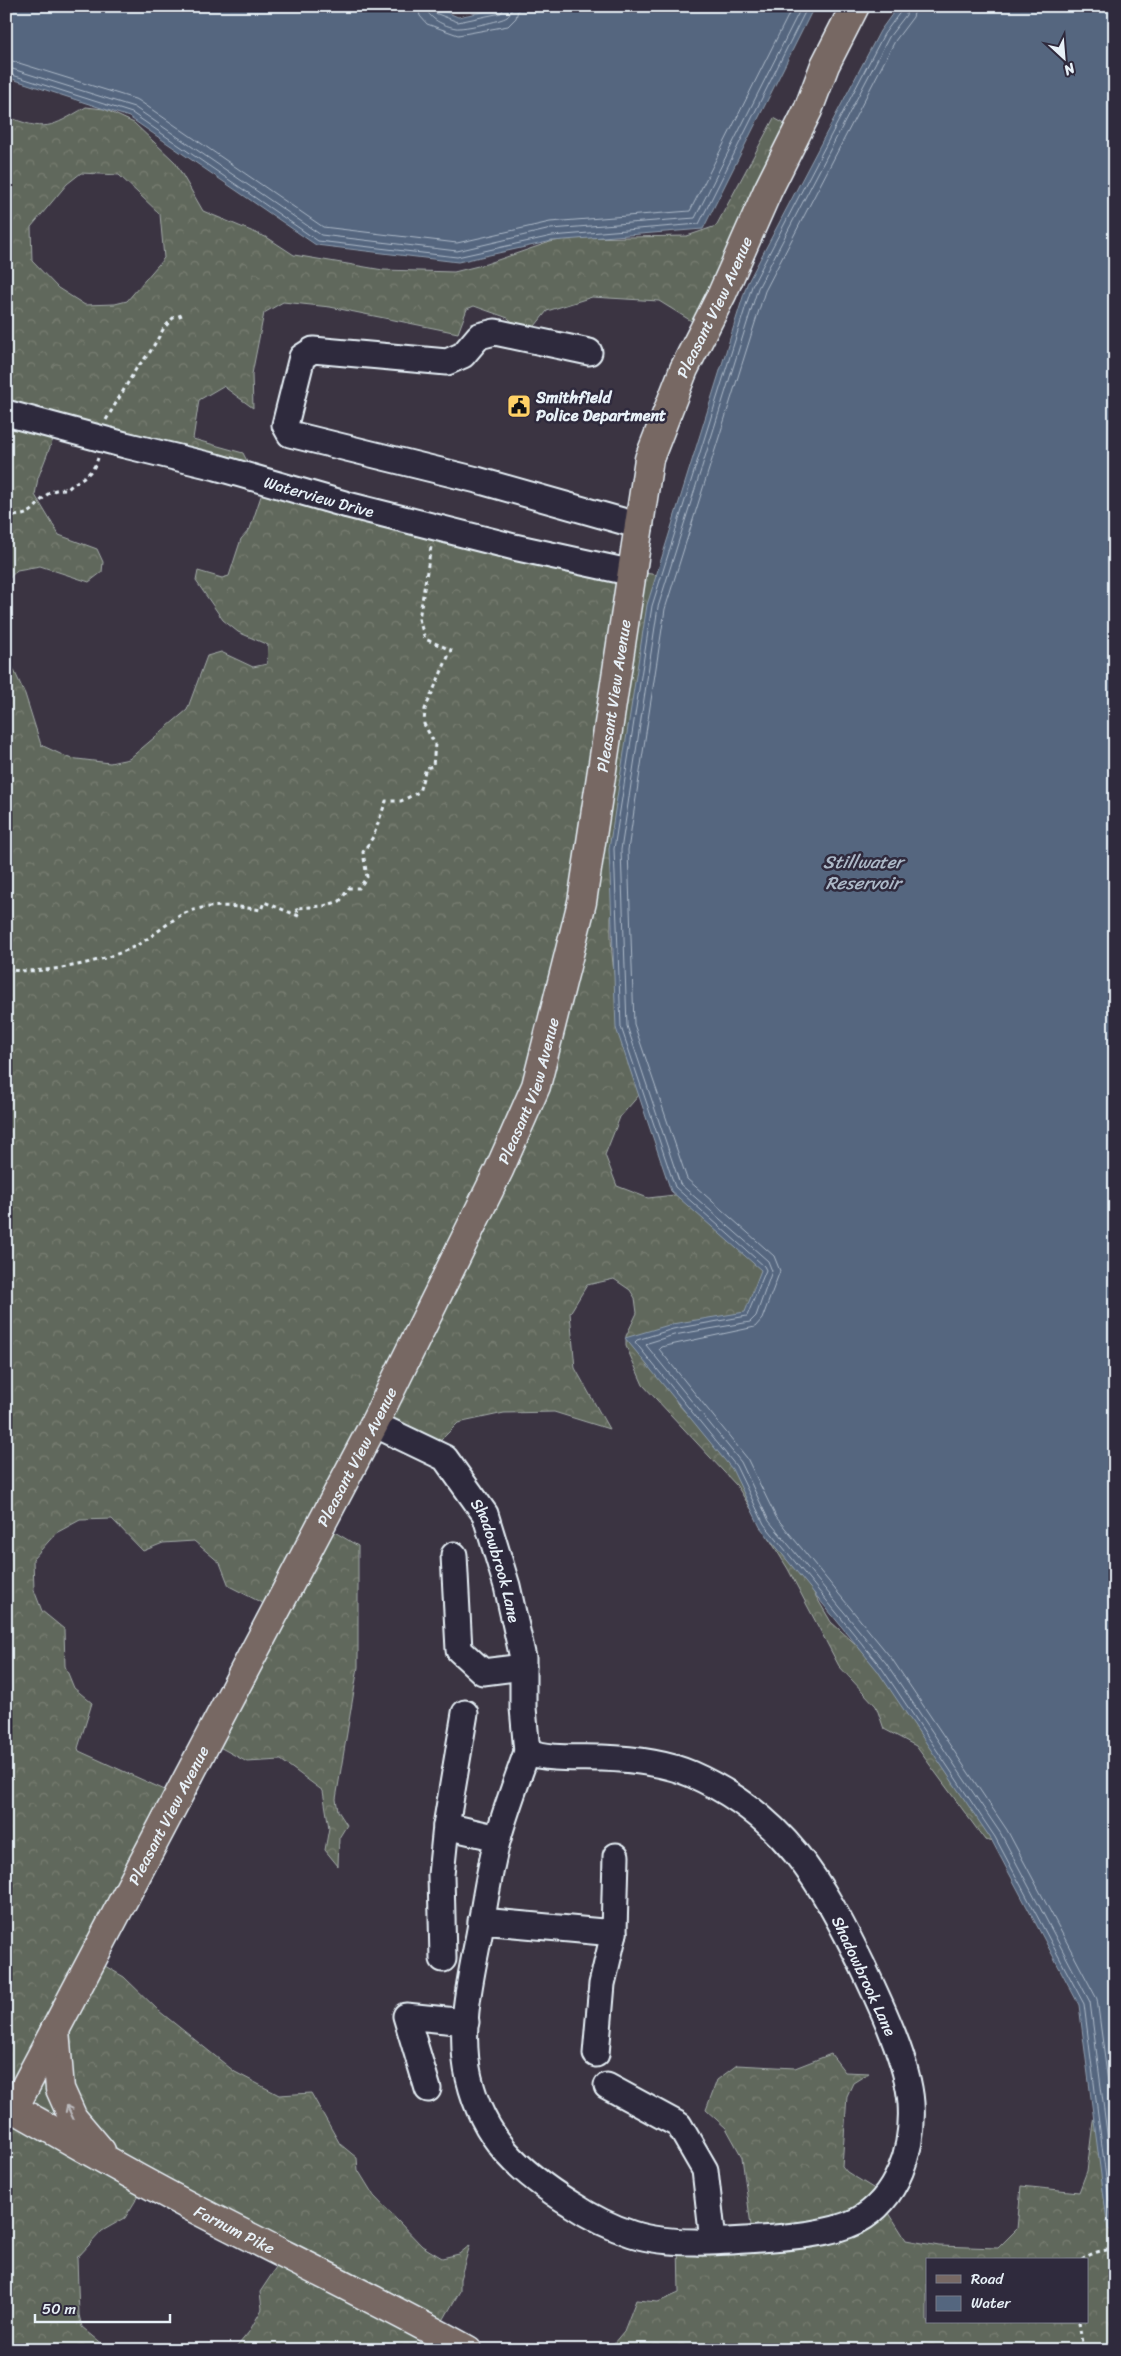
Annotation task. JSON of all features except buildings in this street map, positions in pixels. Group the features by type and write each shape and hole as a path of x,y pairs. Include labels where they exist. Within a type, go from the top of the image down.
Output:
{"main road":[{"name":"Pleasant View Avenue","path":"10,2106 55,2030 374,1424 499,1170 536,1086 582,902 649,459 684,369 722,294 798,129 825,65 855,6"},
{"path":"55,2030 60,2090 72,2118 111,2164"},
{"name":"Farnum Pike","path":"10,2106 111,2164 199,2211 391,2307 468,2350"}],"street":[{"path":"590,352 495,332 478,336 463,355 447,362 313,350 302,357 285,425 290,434 477,480 640,526"},
{"name":"Waterview Drive","path":"6,413 433,526 633,574"},
{"name":"Shadowbrook Lane","path":"374,1424 445,1458 485,1514 507,1586 523,1658 523,1708 527,1752 498,1838 469,1989 465,2035 468,2073 480,2108 497,2141 508,2156 537,2183 589,2216 632,2234 652,2238 712,2241 777,2238 820,2231 852,2223 878,2205 888,2194 902,2171 910,2133 911,2104 898,2050 872,1986 818,1883 785,1838 758,1814 693,1774 676,1768 652,1762 603,1758 545,1758 527,1752"},
{"path":"454,1555 459,1650 483,1672 523,1667"},
{"path":"443,1959 441,1875 446,1826 464,1713"},
{"path":"446,1826 498,1838"},
{"path":"596,2054 602,1984 614,1933 616,1856"},
{"path":"481,1921 614,1933"},
{"path":"428,2088 406,2016 466,2022"},
{"path":"607,2086 679,2125 705,2170 712,2241"}],"path":[{"path":"6,969 24,972 52,970 108,957 136,946 184,913 202,908 234,905 261,910 264,902 299,916 296,908 324,906 340,901 349,888 359,888 367,877 363,852 373,837 386,801 401,801 419,792 426,768 433,766 435,744 424,724 425,709 451,650 425,639 419,619 433,526"},
{"path":"1084,2258 1109,2250 1115,2251"},
{"path":"1079,2324 1082,2350"}],"green space":[{"path":"86,107 104,109 134,123 175,162 203,211 268,238 294,255 383,270 454,272 486,264 550,242 571,238 687,236 716,226 774,118 792,128 693,322 659,301 592,297 547,311 527,336 508,318 474,306 467,309 458,333 330,307 283,302 264,313 252,374 253,408 223,386 199,400 193,439 243,453 256,479 57,429 38,478 35,495 59,535 97,549 103,562 102,572 89,582 40,566 17,570 6,582 6,116 39,126 48,125 64,120","holes":["81,173 119,175 160,214 164,258 127,301 115,304 85,305 58,288 32,261 31,227 67,184"]},
{"path":"265,484 629,571 659,575 611,918 611,940 616,985 640,1094 620,1117 605,1155 617,1186 648,1198 692,1193 776,1261 751,1310 661,1363 677,1403 745,1476 831,1622 860,1648 894,1665 1003,1844 985,1840 916,1746 884,1729 876,1706 839,1666 788,1569 737,1486 643,1385 626,1346 626,1336 637,1313 635,1298 630,1290 614,1279 587,1285 570,1313 575,1368 609,1429 554,1412 504,1413 458,1423 431,1450 372,1416 323,1525 358,1546 358,1667 336,1799 338,1811 347,1825 339,1838 338,1866 325,1850 329,1828 323,1791 281,1760 247,1762 203,1738 268,1606 229,1586 220,1563 194,1541 163,1543 143,1551 112,1519 80,1520 56,1533 33,1559 34,1590 42,1611 64,1629 65,1666 74,1688 92,1703 78,1748 79,1751 167,1791 93,1959 124,1977 159,2011 235,2072 279,2095 311,2093 340,2144 357,2158 358,2170 374,2196 422,2246 442,2258 459,2254 470,2245 460,2279 460,2291 437,2331 465,2350 234,2350 249,2332 262,2309 260,2292 284,2256 148,2180 125,2218 102,2231 77,2258 79,2315 82,2327 110,2350 6,2350 6,653 25,694 41,745 69,758 110,763 129,759 187,710 207,656 221,652 253,667 267,664 268,645 238,632 223,620 196,581 198,571 222,578 229,576 241,539 250,529"},
{"path":"831,2054 845,2072 869,2073 853,2083 847,2096 842,2166 847,2172 886,2196 884,2205 906,2240 939,2246 998,2248 1017,2229 1021,2186 1079,2192 1087,2171 1094,2114 1115,2061 1115,2350 608,2350 624,2331 636,2300 658,2302 679,2293 678,2244 753,2241 742,2157 726,2128 706,2110 717,2080 737,2065 795,2068"}],"water":[{"path":"6,6 432,6 458,17 512,6 812,6 813,9 703,229 552,241 458,262 316,245 129,117 6,77"},
{"name":"Stillwater Reservoir","path":"898,6 1115,6 1115,2233 1108,2229 1079,2005 991,1839 877,1670 760,1527 732,1469 625,1338 672,1324 745,1312 761,1270 671,1191 616,1028 609,849 647,605 747,284 880,31"}],"place":[{"name":"Smithfield Police Department","path":"519,406"}]}
